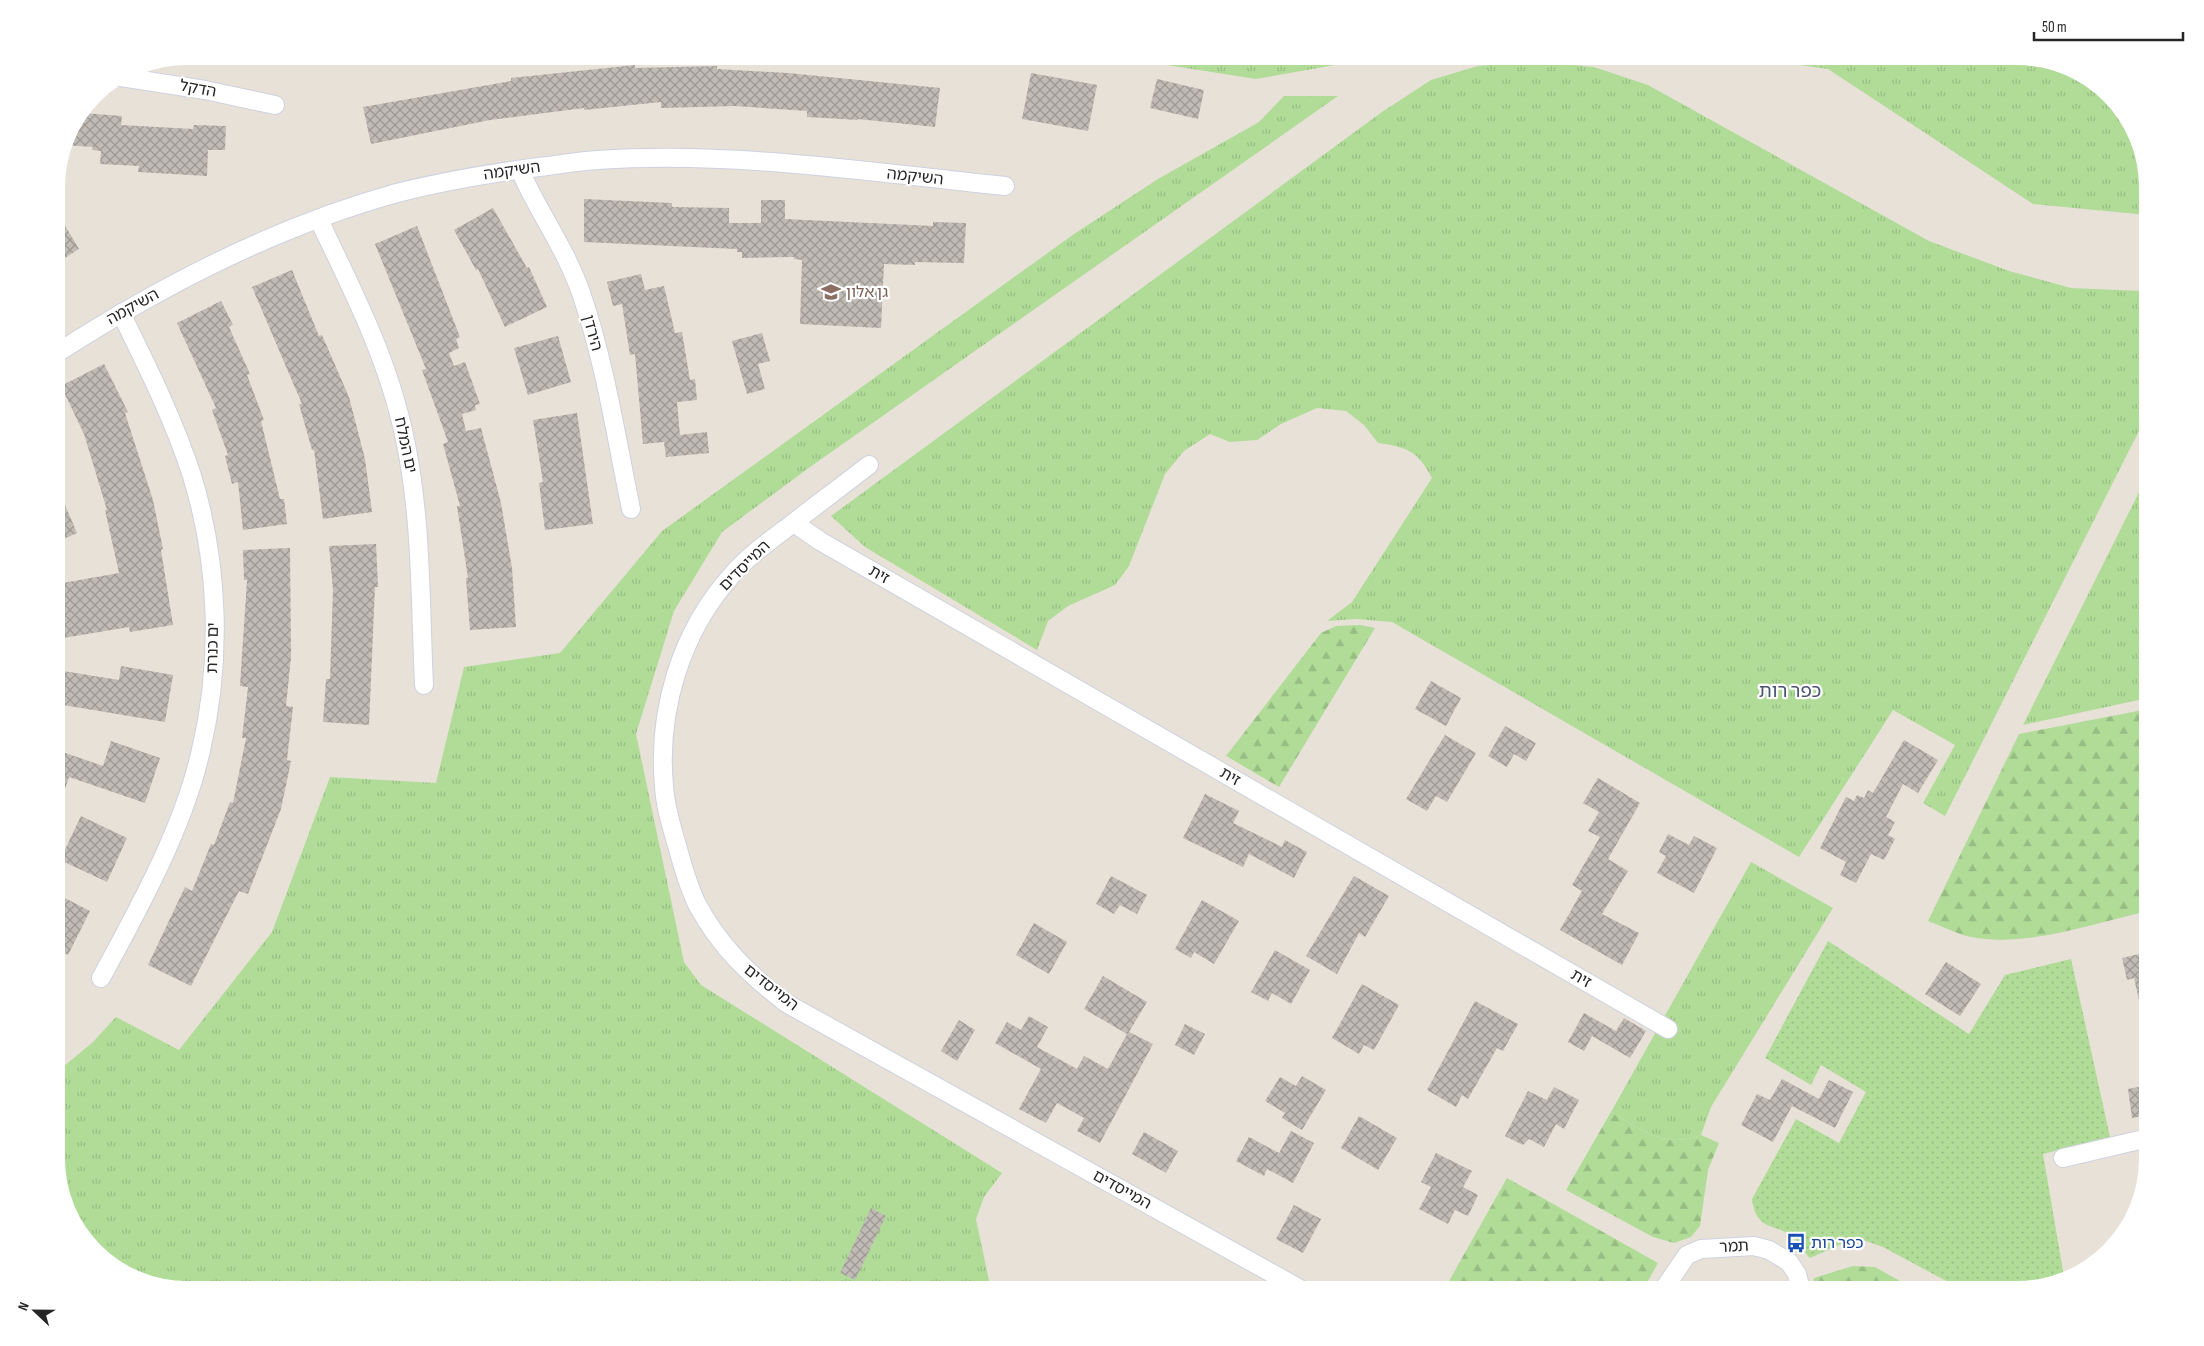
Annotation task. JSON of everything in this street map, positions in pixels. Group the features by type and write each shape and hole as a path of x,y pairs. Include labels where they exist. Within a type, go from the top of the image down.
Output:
{"street":[{"name":"הדקל","path":"131,79 206,90 275,105"},
{"name":"השיקמה","path":"65,348 121,314 217,262 271,237 396,193 461,179 597,160 682,159 761,162 1004,186"},
{"name":"הירדן","path":"520,170 538,208 570,265 581,293 612,415 631,509"},
{"name":"ים המלח","path":"320,220 363,312 388,376 404,434 413,485 424,685"},
{"name":"ים כנרת","path":"101,978 133,919 185,802 201,751 212,696 215,642 206,534 192,478 177,434 121,314"},
{"name":"המייסדים","path":"870,465 751,555 730,576 715,596 678,664 667,710 663,752 664,787 670,822 698,904 720,940 746,971 786,1003 1286,1281"},
{"name":"זית","path":"794,523 820,541 1668,1029"},
{"path":"2064,1158 2139,1140"},
{"name":"תמר","path":"1669,1281 1687,1255 1701,1249 1754,1246 1769,1250 1788,1262 1797,1274 1799,1281"}],"green space":[{"path":"1167,65 1335,65 1256,79"},
{"path":"1574,65 1594,67 1648,85 1929,241 2009,271 2071,288 2139,291 2139,431 1945,816 1923,803 1955,745 1893,710 1799,857 1392,622 1356,619 1327,621 1352,602 1432,478 1422,462 1411,452 1397,446 1378,443 1364,425 1346,411 1317,408 1281,424 1257,440 1230,442 1210,434 1184,451 1165,474 1129,566 1115,585 1068,606 1048,621 1037,650 865,547 831,516 1382,112 1431,80 1478,66"},
{"path":"1800,65 2017,65 2049,69 2064,74 2091,90 2114,113 2123,126 2135,155 2138,171 2139,214 2033,204 1828,69"},
{"path":"1284,96 1338,96 810,467 722,532 674,611 636,734 684,962 701,985 1002,1173 984,1197 976,1219 989,1281 187,1281 155,1277 140,1272 113,1256 95,1240 85,1227 78,1213 67,1183 65,1167 65,1065 93,1042 116,1017 179,1050 272,932 330,777 436,783 464,667 560,653 662,531 1074,234 1158,179 1259,122"},
{"path":"2139,492 2139,700 2023,725"},
{"path":"1360,625 1375,628 1279,787 1226,756 1321,633 1336,626"},
{"path":"2139,711 2139,913 2060,933 2037,937 1992,940 1971,937 1928,921 2019,734"},
{"path":"1751,862 1833,908 1711,1107 1701,1135 1676,1140 1654,1136 1611,1112"},
{"path":"1828,941 1969,1034 2005,975 2071,959 2110,1137 2043,1154 2063,1272 2033,1280 1946,1281 1883,1247 1866,1241 1848,1241 1810,1258 1795,1239 1781,1230 1768,1225 1758,1217 1752,1199 1796,1119 1839,1143 1866,1092 1821,1065 1811,1085 1765,1058"},
{"path":"1611,1112 1654,1136 1676,1140 1701,1135 1719,1143 1708,1170 1700,1226 1691,1237 1674,1243 1653,1237 1566,1190"},
{"path":"1507,1178 1658,1263 1648,1281 1449,1281"},
{"path":"1853,1266 1875,1267 1900,1281 1814,1281 1814,1278"}],"building":[{"path":"635,65 635,68 717,66 717,69 788,73 940,88 935,127 858,119 807,117 807,111 735,106 661,108 661,102 584,110 584,108 490,120 371,144 363,107 511,81 511,78"},
{"path":"1031,73 1097,85 1088,131 1022,119"},
{"path":"1157,79 1204,90 1198,119 1150,108"},
{"path":"90,114 122,116 121,125 193,129 194,125 226,126 225,150 208,150 207,176 138,172 139,166 100,164 101,151 92,150 93,147 72,146 81,126"},
{"path":"584,199 672,203 672,207 729,208 729,223 761,223 761,200 785,200 785,219 933,226 933,222 966,223 964,263 915,262 915,265 884,264 881,328 800,324 802,260 794,259 794,257 742,258 742,252 737,252 737,249 584,242"},
{"path":"493,208 527,268 529,267 547,307 505,327 478,269 476,270 454,230"},
{"path":"65,225 79,249 65,258"},
{"path":"417,226 460,337 456,339 459,348 449,353 454,366 465,362 480,404 475,405 476,410 462,414 466,431 481,428 501,503 512,568 516,627 470,630 466,578 468,578 457,506 460,506 443,444 448,442 422,370 426,369 375,244"},
{"path":"292,270 319,336 322,335 349,397 365,459 372,512 323,519 314,450 312,450 299,404 302,404 252,287"},
{"path":"641,274 645,290 664,286 675,333 682,332 690,380 695,379 697,400 677,402 680,435 707,432 709,453 666,457 664,442 643,444 635,354 630,355 622,304 613,306 607,282"},
{"path":"221,301 233,325 229,327 250,374 247,375 264,420 261,421 280,499 284,499 287,524 243,530 238,482 232,484 225,456 228,455 212,410 216,408 177,323"},
{"path":"762,333 770,361 758,364 765,389 747,394 732,341"},
{"path":"558,336 571,382 528,395 514,348"},
{"path":"104,364 128,412 125,413 153,500 163,549 161,550 173,625 130,632 129,627 65,638 65,583 119,573 105,510 107,510 84,434 65,394 65,384"},
{"path":"577,413 593,524 545,530 539,483 543,482 533,420"},
{"path":"65,505 77,533 65,538"},
{"path":"376,544 378,587 375,587 369,725 323,722 326,679 330,679 333,590 329,546"},
{"path":"290,548 291,657 286,706 293,707 287,760 291,761 281,809 248,894 239,891 191,986 148,965 185,887 192,891 211,844 214,845 230,802 233,803 246,738 242,738 248,687 240,686 247,580 244,580 243,550"},
{"path":"121,666 173,675 165,722 65,705 65,671 119,680"},
{"path":"1431,681 1461,698 1446,726 1415,709"},
{"path":"1505,726 1536,743 1526,761 1514,754 1507,767 1488,756"},
{"path":"1445,735 1476,753 1447,802 1436,796 1427,811 1406,799"},
{"path":"1904,740 1938,760 1918,793 1903,784 1886,817 1895,822 1888,835 1895,839 1884,860 1871,854 1856,883 1840,875 1846,862 1820,848 1846,797 1854,801 1857,795 1864,798 1868,790 1873,793"},
{"path":"111,741 160,758 145,803 69,777 65,789 65,753 103,766"},
{"path":"1598,778 1640,803 1608,859 1628,871 1602,914 1639,933 1622,965 1560,930 1582,891 1572,885 1600,837 1588,831 1599,812 1583,803"},
{"path":"1205,794 1239,811 1233,823 1282,847 1285,840 1307,852 1294,878 1249,854 1243,867 1183,838"},
{"path":"81,816 127,838 107,882 65,862 65,850"},
{"path":"1668,834 1689,845 1694,836 1717,848 1694,893 1657,873 1666,856 1659,852"},
{"path":"1111,876 1147,895 1137,914 1120,905 1114,914 1096,904"},
{"path":"1354,876 1389,896 1365,937 1359,933 1337,974 1306,956"},
{"path":"65,898 90,911 68,955 65,953"},
{"path":"1202,900 1239,921 1214,964 1194,952 1191,958 1175,949"},
{"path":"1034,923 1067,942 1049,974 1016,955"},
{"path":"1275,950 1310,970 1291,1004 1272,993 1268,1001 1251,992"},
{"path":"2139,954 2139,1000 2134,978 2127,980 2122,958"},
{"path":"1946,962 1981,984 1960,1016 1925,994"},
{"path":"1103,976 1147,1002 1129,1032 1153,1044 1100,1143 1077,1131 1084,1118 1057,1103 1046,1123 1019,1109 1041,1069 995,1043 1007,1022 1021,1030 1029,1016 1048,1027 1037,1047 1077,1069 1084,1056 1108,1069 1127,1034 1084,1009"},
{"path":"1362,984 1399,1005 1374,1050 1364,1045 1359,1054 1332,1038"},
{"path":"1475,1001 1518,1024 1503,1051 1497,1048 1468,1099 1462,1095 1456,1107 1427,1090"},
{"path":"1584,1013 1616,1031 1624,1018 1646,1031 1630,1058 1592,1036 1584,1051 1568,1042"},
{"path":"959,1020 975,1030 957,1061 941,1051"},
{"path":"1185,1024 1205,1034 1194,1055 1175,1045"},
{"path":"1302,1076 1326,1090 1302,1130 1282,1118 1285,1113 1265,1101 1280,1077 1296,1086"},
{"path":"1782,1079 1819,1099 1829,1080 1853,1092 1835,1128 1792,1106 1773,1142 1741,1125 1757,1094 1770,1100"},
{"path":"1554,1087 1579,1100 1564,1129 1556,1124 1544,1147 1529,1139 1523,1145 1505,1136 1528,1091 1547,1100"},
{"path":"2139,1087 2139,1117 2132,1118 2128,1089"},
{"path":"1359,1116 1397,1138 1378,1170 1341,1148"},
{"path":"1291,1131 1314,1143 1293,1183 1267,1169 1264,1176 1236,1161 1249,1137 1279,1153"},
{"path":"1144,1132 1178,1151 1166,1173 1132,1154"},
{"path":"1436,1153 1472,1171 1463,1187 1478,1195 1468,1216 1455,1210 1448,1224 1419,1209 1431,1187 1421,1182"},
{"path":"1294,1205 1321,1219 1303,1253 1276,1239"},
{"path":"871,1208 886,1216 855,1280 840,1273"}],"place":[{"name":"גן אלון","path":"831,292"},
{"name":"כפר רות","path":"1796,1243"}],"district":[{"name":"כפר רות","path":"1790,691"}]}
